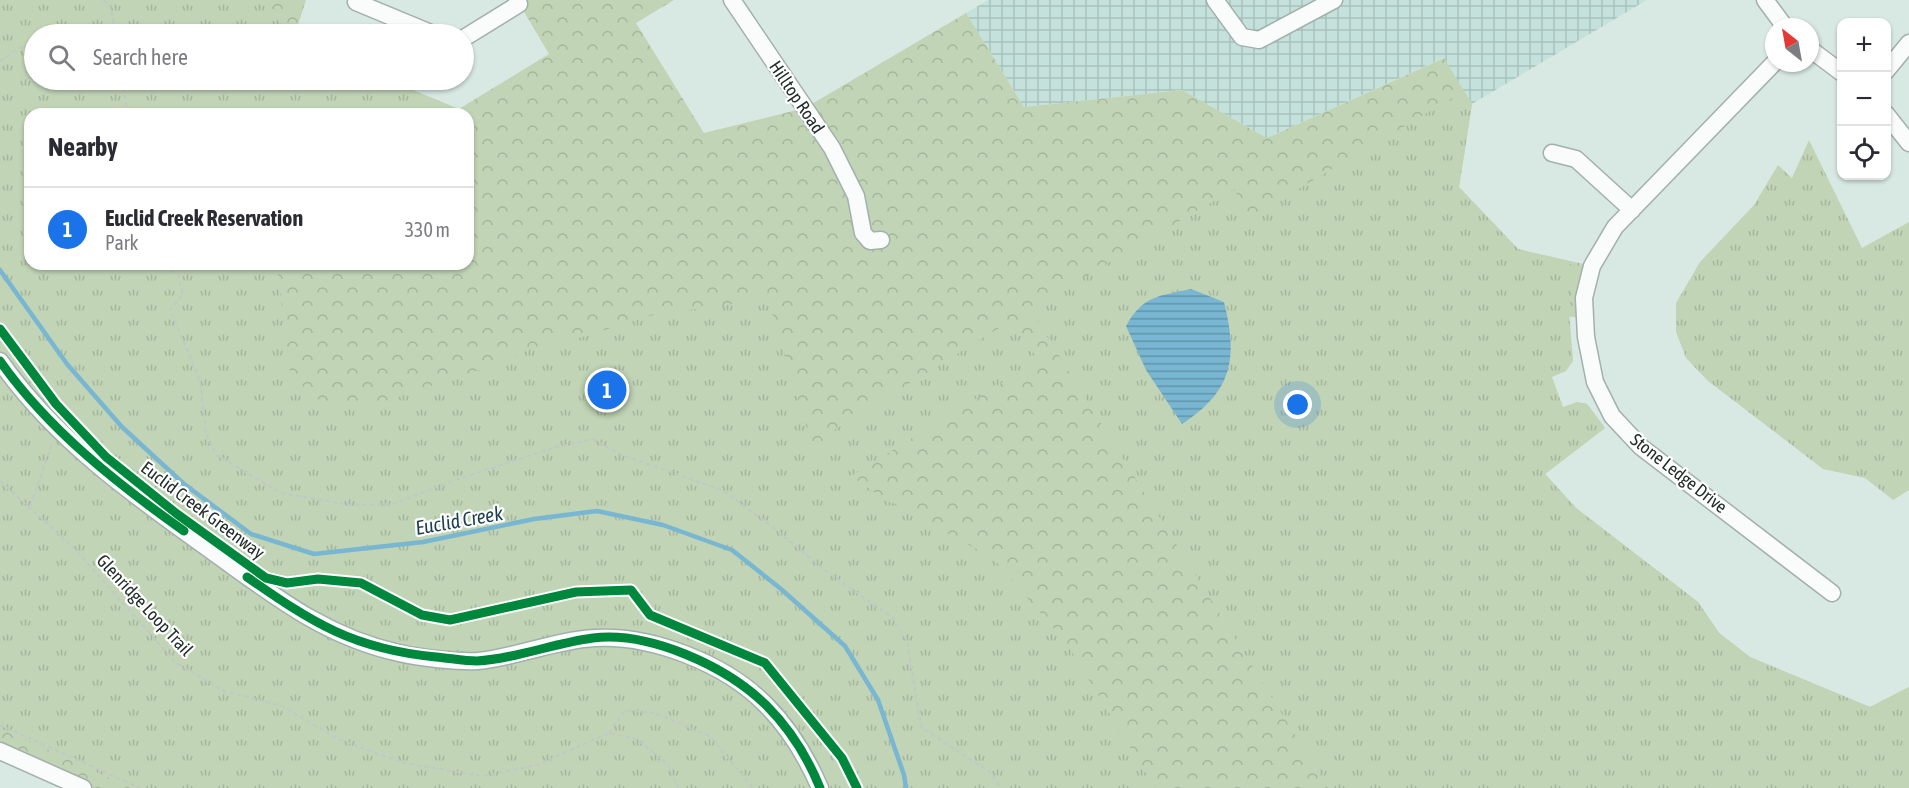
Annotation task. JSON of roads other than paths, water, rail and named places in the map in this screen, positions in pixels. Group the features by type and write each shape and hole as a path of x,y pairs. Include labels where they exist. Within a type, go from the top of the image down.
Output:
{"street":[{"path":"357,0 356,2 409,24"},
{"path":"474,32 519,4 517,0"},
{"name":"Hilltop Road","path":"732,0 832,148 856,196 863,233 870,241 881,240"},
{"path":"1215,0 1242,37 1258,40 1334,0"},
{"path":"1765,0 1778,18"},
{"path":"1891,66 1909,43"},
{"path":"1819,56 1841,72"},
{"name":"Stone Ledge Drive","path":"1765,72 1616,227 1592,266 1584,298 1586,337 1599,391 1612,416 1641,447 1832,593"},
{"path":"1891,119 1909,143"},
{"path":"1552,153 1576,159 1632,210"},
{"path":"0,361 16,384 80,449 133,495 304,617 339,635 400,653 477,661 594,638 633,640 674,648 729,677 766,705 808,759 820,788"},
{"path":"0,751 83,788"}],"water":[{"path":"1191,289 1224,302 1231,340 1230,357 1221,386 1212,399 1182,424 1146,370 1126,326 1139,308 1153,299"}],"waterway":[{"name":"Euclid Creek","path":"0,270 67,364 122,427 184,484 251,534 314,554 423,542 534,519 597,511 663,525 732,550 781,589 845,646 878,700 904,775 906,788"}],"place":[{"name":"Euclid Creek Reservation","path":"607,390"}]}
